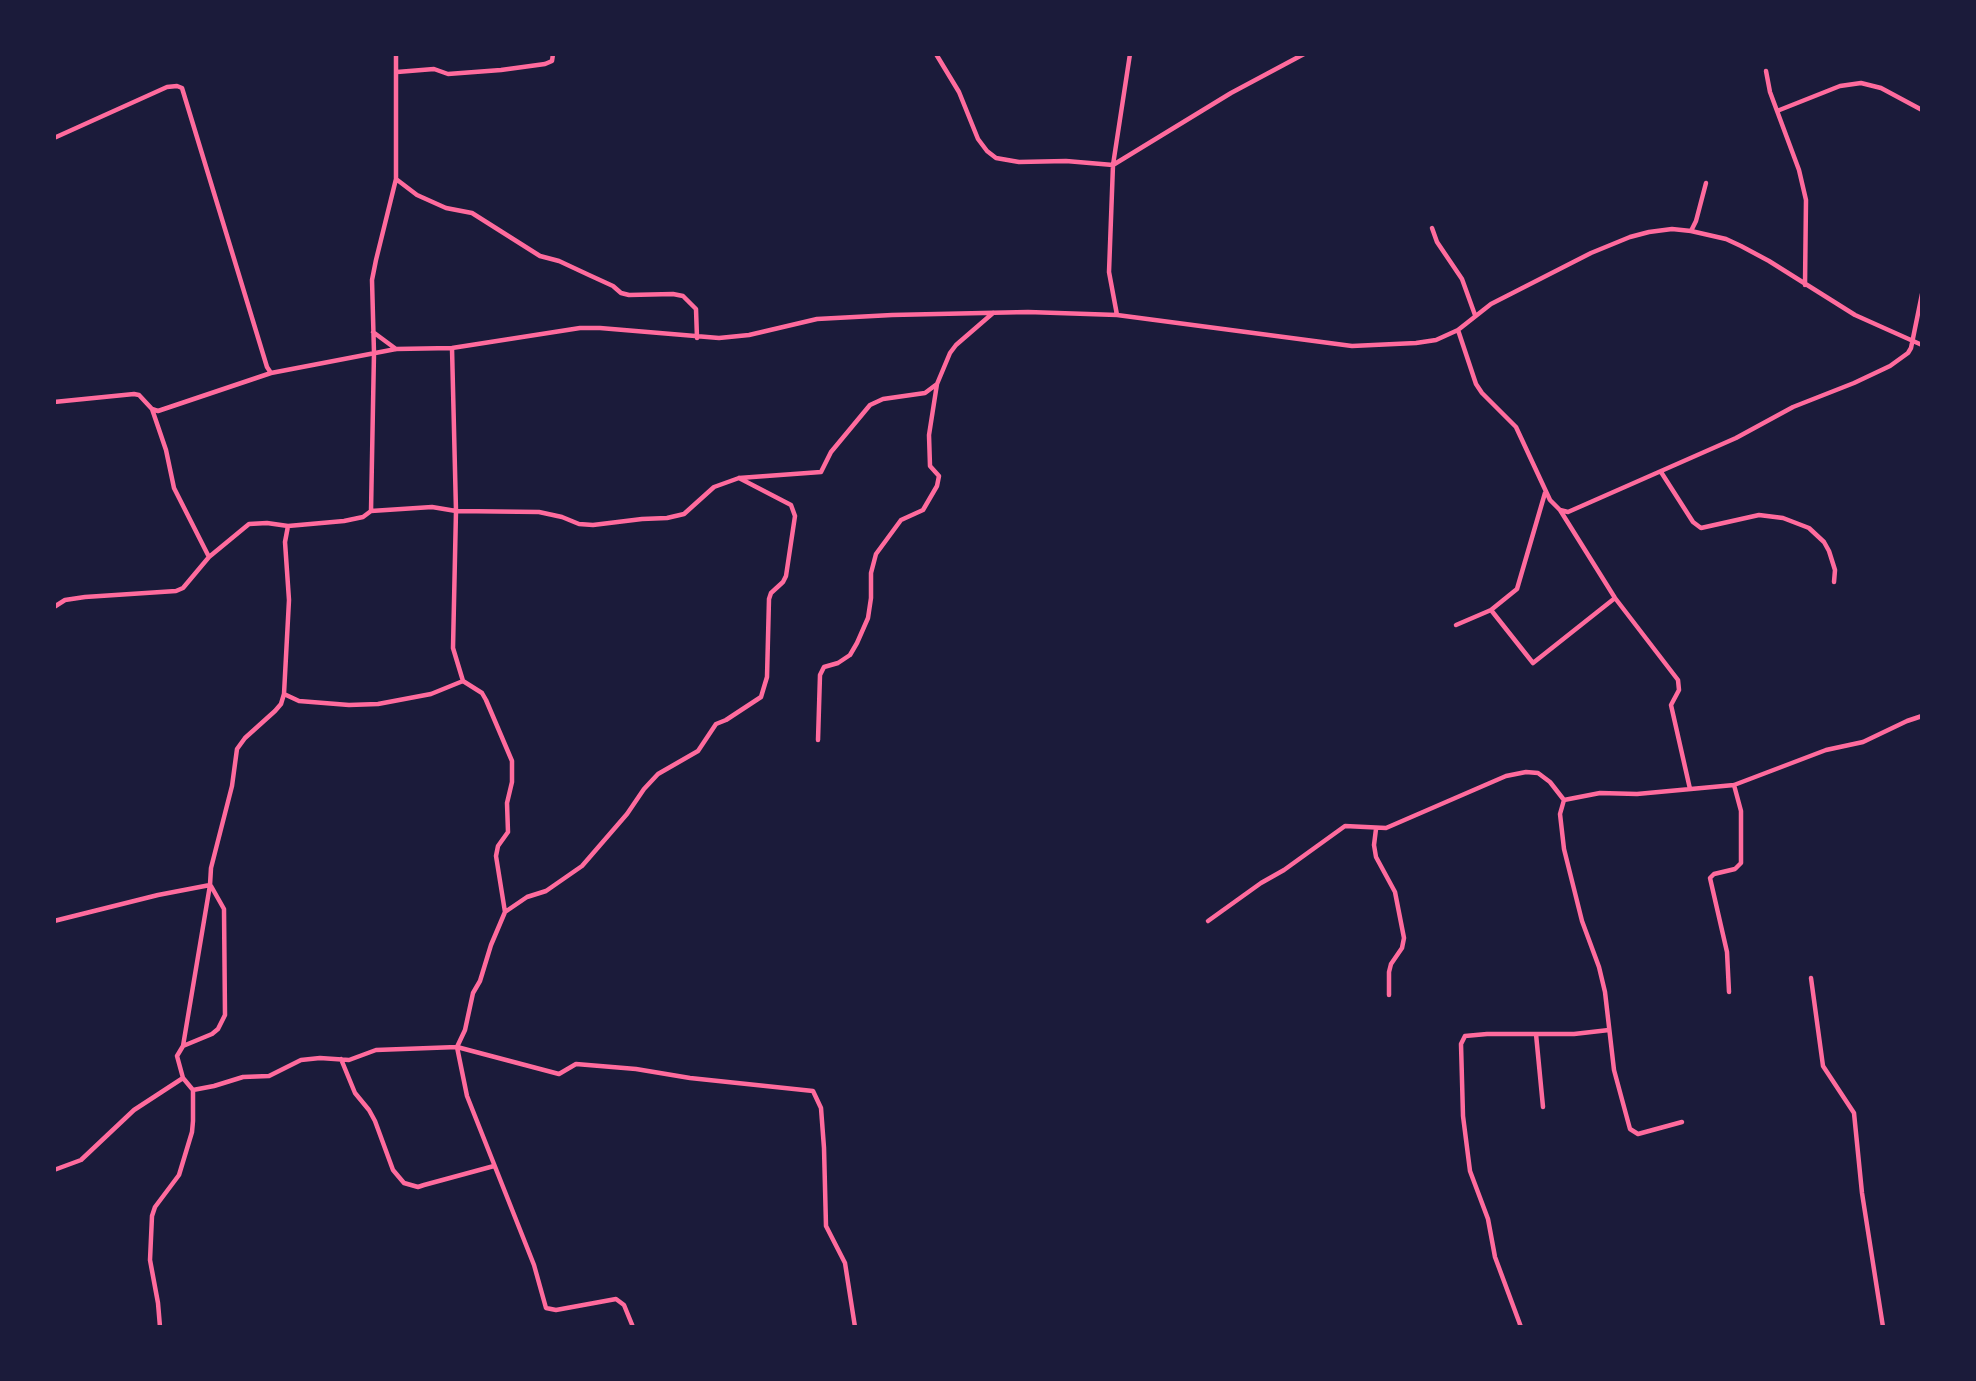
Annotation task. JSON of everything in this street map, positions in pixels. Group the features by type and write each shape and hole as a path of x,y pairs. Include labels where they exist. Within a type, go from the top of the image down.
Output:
{"street":[{"path":"371,511 374,268 396,179 396,54"},
{"path":"397,72 434,69 448,74 501,70 545,64 552,61 553,54"},
{"path":"936,54 959,92 978,139 996,158 1019,162 1066,161 1113,165 1231,93 1302,54"},
{"path":"1117,315 1108,272 1113,165 1130,54"},
{"path":"1766,70 1770,92 1799,170 1806,200 1804,285"},
{"path":"1777,111 1840,86 1861,83 1881,88 1922,110"},
{"path":"54,138 167,87 182,88 267,367 271,373"},
{"path":"396,179 417,195 446,208 472,213 540,256 559,261 613,286 621,293 683,296 696,309 697,338"},
{"path":"1691,231 1706,183"},
{"path":"1432,228 1437,242 1462,279 1475,315"},
{"path":"152,409 165,410 271,373 374,352 396,349 452,348 580,328 719,338 749,335 768,329 841,317 1028,312 1117,315 1352,346 1416,343 1436,340 1458,330 1491,304 1550,272 1630,237 1672,229 1726,239 1769,261 1855,315 1922,345"},
{"path":"1560,510 1568,512 1579,508 1662,472 1736,438 1793,407 1854,384 1890,366 1908,353 1913,342 1922,294"},
{"path":"818,740 822,670 850,655 868,618 871,573 876,554 901,520 923,510 937,486 939,476 930,466 929,435 937,384 950,353 956,345 993,314"},
{"path":"1458,330 1476,384 1516,427 1545,493 1560,510 1615,598 1678,680 1679,690 1671,705 1690,789"},
{"path":"373,332 396,349"},
{"path":"452,348 456,511 453,648 464,681 482,693 512,761 512,782 507,803 508,832 498,846 496,856 506,912"},
{"path":"54,607 65,600 85,597 176,591 183,588 209,557 249,524 267,523 288,526 344,521 363,517 371,511 432,507 456,511 539,512 562,517 579,524 593,525 642,519 667,519 684,514 714,487 739,478 821,472 831,452 870,405 883,399 921,396 937,384"},
{"path":"54,402 134,394 142,398 152,409 166,450 174,488 209,557"},
{"path":"1662,472 1693,522 1701,528 1759,515 1783,519 1809,528 1830,551 1835,570 1834,582"},
{"path":"633,1327 624,1305 616,1299 556,1310 546,1308 534,1265 467,1096 457,1047 465,1030 473,993 480,981 491,945 506,912 527,897 546,891 582,866 658,774 698,751 716,723 726,720 761,697 766,677 769,599 771,593 786,576 795,516 791,505 739,478"},
{"path":"1456,625 1491,610 1517,589 1545,493"},
{"path":"160,1327 150,1260 152,1216 155,1207 179,1175 194,1121 193,1090 183,1078 177,1056 183,1046 210,885 214,847 232,786 237,749 245,738 281,704 284,694 289,600 285,542 288,526"},
{"path":"1491,610 1533,663 1615,598"},
{"path":"284,694 300,701 349,705 378,704 431,694 464,681"},
{"path":"1564,800 1600,793 1637,794 1734,785 1826,750 1863,742 1922,716"},
{"path":"1208,921 1284,870 1342,827 1349,825 1376,829 1393,826 1516,773 1538,773 1550,782 1564,800"},
{"path":"1729,992 1727,952 1710,878 1714,874 1735,869 1741,863 1741,811 1734,785"},
{"path":"1564,800 1560,814 1564,849 1582,921 1599,967 1605,992 1614,1070 1630,1129 1638,1134 1682,1122"},
{"path":"1376,829 1374,845 1376,857 1395,892 1404,938 1402,948 1391,964 1389,995"},
{"path":"54,921 158,895 210,885"},
{"path":"183,1046 212,1034 218,1029 225,1016 224,909 210,885"},
{"path":"1811,978 1823,1066 1854,1113 1862,1192 1883,1327"},
{"path":"1521,1327 1495,1257 1488,1218 1470,1171 1463,1116 1461,1044 1466,1035 1609,1030"},
{"path":"1536,1034 1543,1107"},
{"path":"193,1090 243,1077 269,1076 301,1060 320,1058 349,1060 376,1050 457,1047 559,1074 576,1064 636,1069 690,1078 813,1091 821,1108 826,1226 845,1263 855,1327"},
{"path":"341,1059 355,1093 375,1121 393,1170 404,1182 418,1186 424,1185 494,1166"},
{"path":"54,1170 81,1161 134,1110 183,1078"}]}
